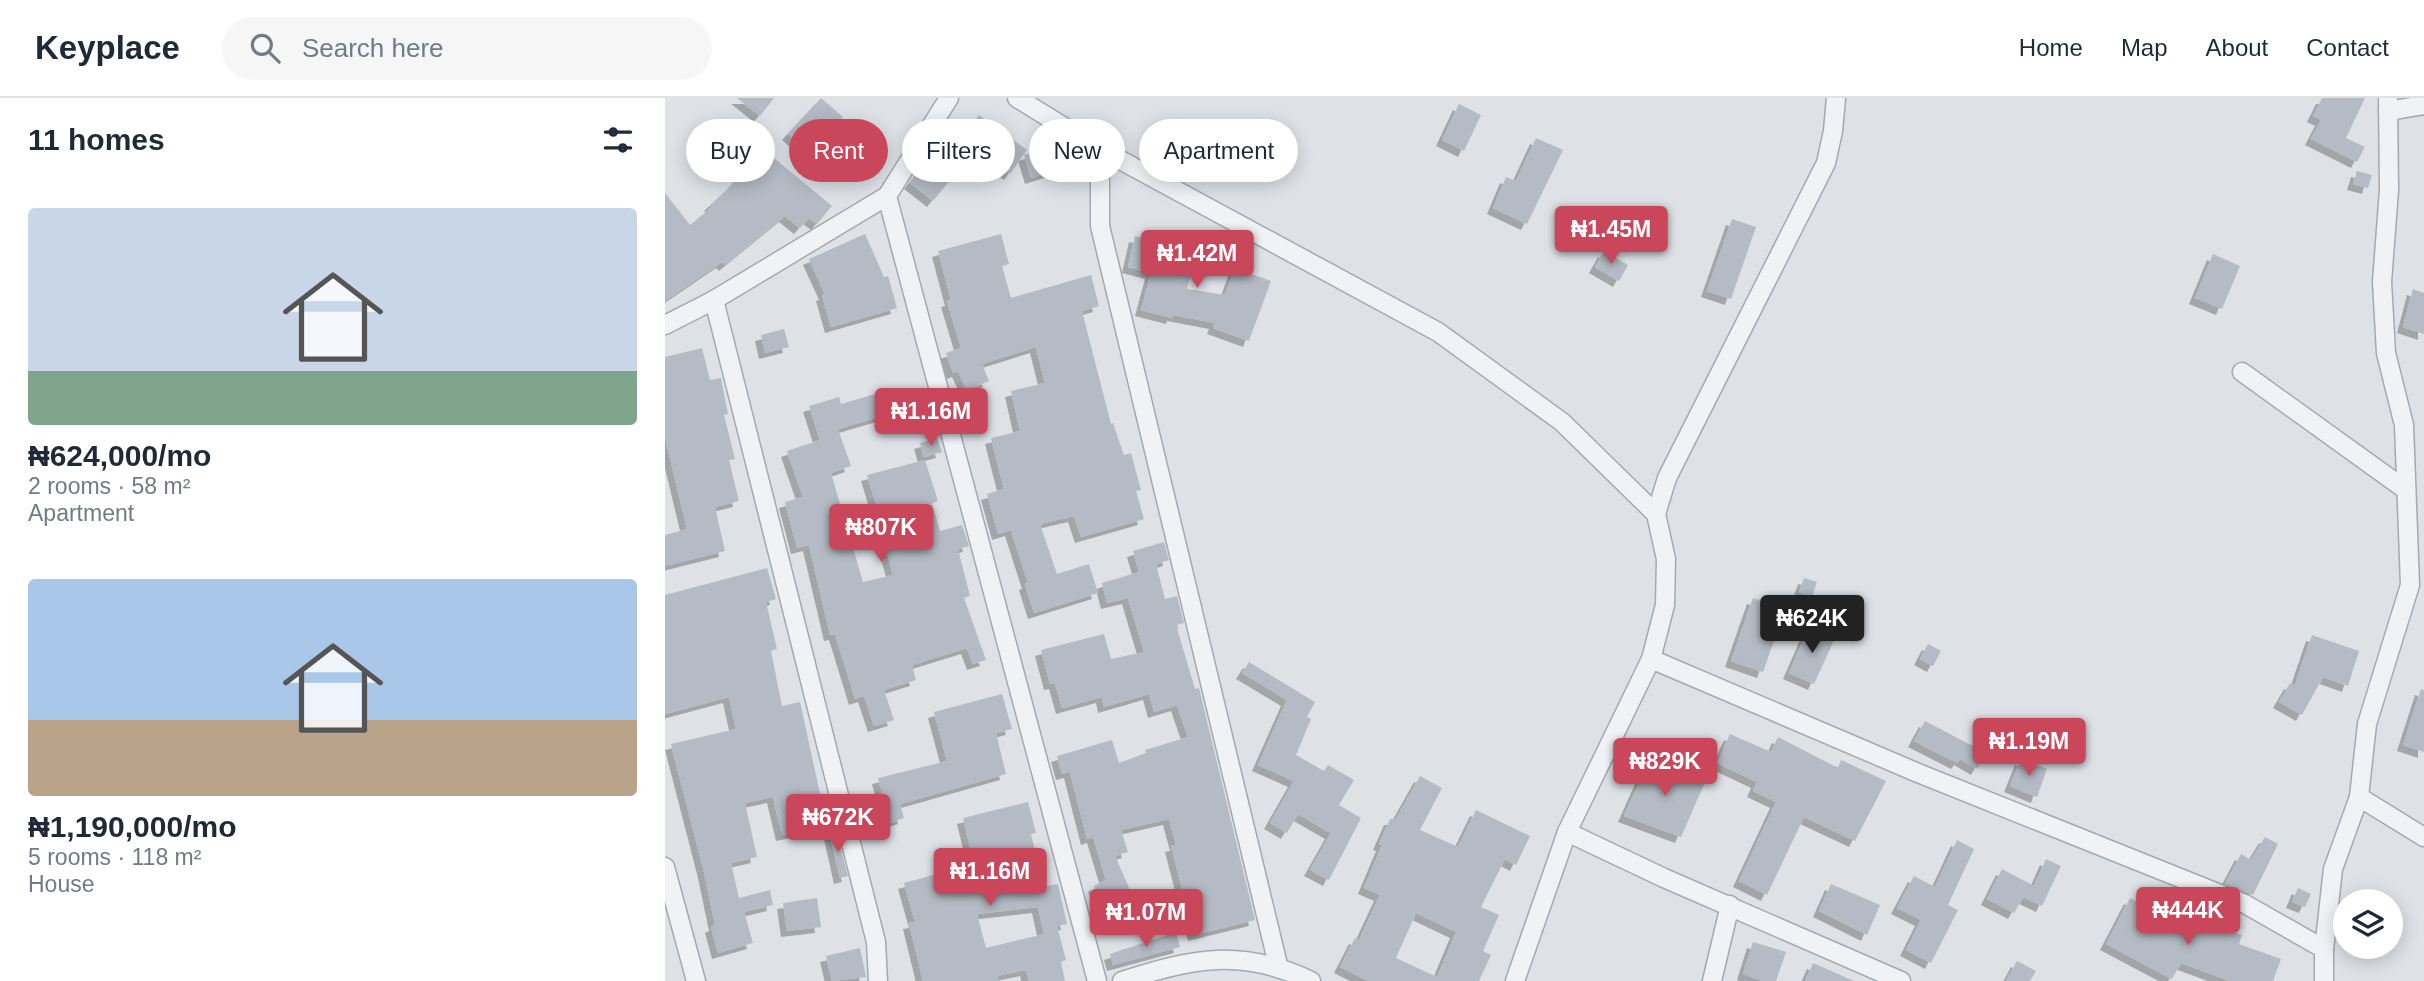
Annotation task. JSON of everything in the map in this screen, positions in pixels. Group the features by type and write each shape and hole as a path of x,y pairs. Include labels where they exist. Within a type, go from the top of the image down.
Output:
{"street":[{"path":"665,325 714,300 887,195 949,98"},
{"path":"1017,98 1051,119"},
{"path":"1515,981 1567,832 1651,659 1665,605 1666,559 1656,514 1667,478 1826,163 1836,98"},
{"path":"2324,981 2324,949 2333,869 2359,797 2367,724 2417,587 2406,491 2404,425 2386,353 2382,282 2389,190 2388,104 2424,105"},
{"path":"1125,163 1438,332 1562,422 1656,514"},
{"path":"1100,182 1100,226 1278,965"},
{"path":"887,195 1097,981"},
{"path":"714,300 876,942 878,981"},
{"path":"2242,372 2406,491"},
{"path":"1651,659 1919,773 2245,904 2324,949"},
{"path":"2359,797 2424,837"},
{"path":"1567,832 1901,981"},
{"path":"665,867 696,981"},
{"path":"1712,981 1730,905"},
{"path":"1122,981 1174,964 1219,959 1278,965 1311,981"}],"building":[{"path":"737,98 774,98 760,116"},
{"path":"821,98 843,117 841,119 802,119"},
{"path":"2322,98 2365,98 2346,138 2365,147 2357,162 2311,139 2321,120 2313,116"},
{"path":"1459,104 1481,115 1464,151 1442,140"},
{"path":"1536,138 1563,150 1527,224 1493,208 1506,177 1516,181"},
{"path":"1015,141 1027,150 1015,167"},
{"path":"1029,154 1029,171 1024,155"},
{"path":"775,159 789,170 789,182 803,182 832,206 817,224 809,218 800,228 785,216 725,265 722,262 665,301 665,193 690,225 734,182 775,182"},
{"path":"2357,171 2372,175 2368,188 2353,184"},
{"path":"911,182 948,182 933,201"},
{"path":"1732,219 1756,227 1731,299 1707,291"},
{"path":"865,234 884,277 888,276 897,308 831,327 822,295 825,294 809,259"},
{"path":"1001,234 1009,264 1002,266 1011,298 1091,275 1099,306 1082,311 1111,424 1113,423 1124,455 1131,453 1141,490 1136,491 1144,519 1081,537 1074,516 1040,524 1057,574 1089,564 1098,593 1034,613 1025,584 1028,583 1011,530 998,534 987,494 1004,489 991,438 1020,431 1011,391 1045,383 1036,347 982,364 989,381 967,390 958,371 953,373 946,353 961,348 947,301 951,300 938,251"},
{"path":"1135,236 1196,251 1187,289 1225,295 1235,268 1271,281 1249,341 1213,328 1215,323 1173,315 1172,318 1141,310 1151,273 1128,267"},
{"path":"1604,251 1628,265 1619,281 1595,267"},
{"path":"2213,254 2240,266 2222,309 2195,298"},
{"path":"2413,289 2424,293 2424,334 2403,327"},
{"path":"784,329 789,347 765,353 761,335"},
{"path":"702,348 710,380 721,378 728,414 724,415 735,459 729,460 739,501 715,507 725,551 665,566 665,535 687,529 665,437 665,357"},
{"path":"882,392 889,414 838,429 851,466 831,473 863,582 893,575 880,528 883,527 867,475 925,460 938,501 932,503 940,531 962,525 969,546 958,549 970,596 964,598 986,660 973,664 967,648 912,665 916,680 884,690 894,720 874,726 864,696 855,699 835,634 830,635 809,545 797,548 785,502 803,497 787,451 820,440 809,406 839,397 841,404"},
{"path":"937,438 942,452 924,457 920,443"},
{"path":"1164,542 1169,560 1156,564 1165,599 1177,596 1184,623 1176,625 1195,689 1199,688 1255,920 1194,935 1171,846 1176,845 1169,819 1121,830 1128,852 1115,856 1134,899 1106,912 1094,886 1106,880 1093,837 1087,839 1070,772 1062,774 1057,756 1112,740 1119,763 1146,753 1145,750 1188,737 1177,705 1154,712 1149,694 1104,707 1102,697 1062,708 1055,683 1050,684 1041,650 1104,634 1111,659 1144,652 1128,598 1107,603 1102,583 1139,572 1133,551"},
{"path":"767,568 776,599 766,602 777,649 771,651 782,706 800,702 821,798 802,801 807,830 782,835 773,797 745,803 757,857 731,863 739,898 770,890 773,905 744,912 753,943 718,953 711,927 715,925 704,872 671,744 736,729 729,697 665,714 665,595"},
{"path":"1804,578 1817,582 1812,597 1799,592"},
{"path":"1753,598 1785,609 1763,672 1731,661"},
{"path":"1809,627 1835,638 1814,684 1789,673"},
{"path":"2312,635 2359,651 2348,686 2323,677 2302,715 2279,702 2290,683 2295,685"},
{"path":"1928,644 1941,651 1933,666 1920,659"},
{"path":"1249,662 1315,702 1307,717 1311,719 1296,755 1324,771 1328,765 1354,780 1339,805 1361,818 1329,880 1310,870 1331,833 1298,814 1287,833 1270,823 1294,781 1258,765 1287,700 1242,673"},
{"path":"2421,689 2424,690 2424,752 2403,745"},
{"path":"1002,694 1012,729 996,733 1006,774 900,804 904,818 890,823 878,778 947,761 934,712"},
{"path":"1925,721 1986,753 1977,769 1960,759 1957,763 1914,741"},
{"path":"1730,734 1771,752 1778,737 1838,768 1841,760 1886,781 1855,841 1804,817 1767,895 1739,881 1776,802 1753,791 1757,782 1717,763"},
{"path":"1650,758 1705,782 1681,837 1624,816"},
{"path":"2021,759 2047,769 2037,797 2010,786"},
{"path":"1420,776 1442,788 1420,830 1458,847 1476,810 1530,836 1516,865 1505,859 1481,907 1499,915 1483,951 1491,955 1479,981 1368,981 1340,967 1355,938 1359,940 1380,895 1364,888 1390,819 1396,819","holes":["1416,913 1456,932 1437,977 1396,958"]},
{"path":"1028,802 1036,833 1031,834 1044,887 1058,884 1067,924 1057,926 1066,960 1061,962 1065,981 1029,981 1026,970 997,976 998,981 923,981 909,923 915,922 904,883 974,864 963,818","holes":["1038,907 1044,934 986,948 977,914"]},
{"path":"835,828 848,876 840,878 829,829"},
{"path":"2265,837 2278,844 2253,895 2225,884 2241,854 2251,860"},
{"path":"1957,840 1974,849 1948,905 1958,910 1931,963 1906,950 1921,920 1897,908 1914,876 1935,887"},
{"path":"2046,859 2061,866 2042,906 2023,897 2014,913 1987,899 2002,869 2034,886"},
{"path":"1831,884 1880,905 1867,935 1819,911"},
{"path":"2298,888 2311,894 2305,907 2292,902"},
{"path":"817,898 821,927 787,931 783,903"},
{"path":"2130,898 2168,918 2171,913 2210,933 2213,924 2242,935 2239,944 2281,959 2273,981 2230,981 2181,963 2172,979 2106,944"},
{"path":"1176,932 1180,947 1113,965 1110,954"},
{"path":"1753,942 1786,952 1776,981 1763,981 1743,974"},
{"path":"860,948 866,977 832,981 826,956"},
{"path":"2017,961 2036,971 2030,981 2006,981"},
{"path":"1813,963 1854,981 1805,981"}]}
